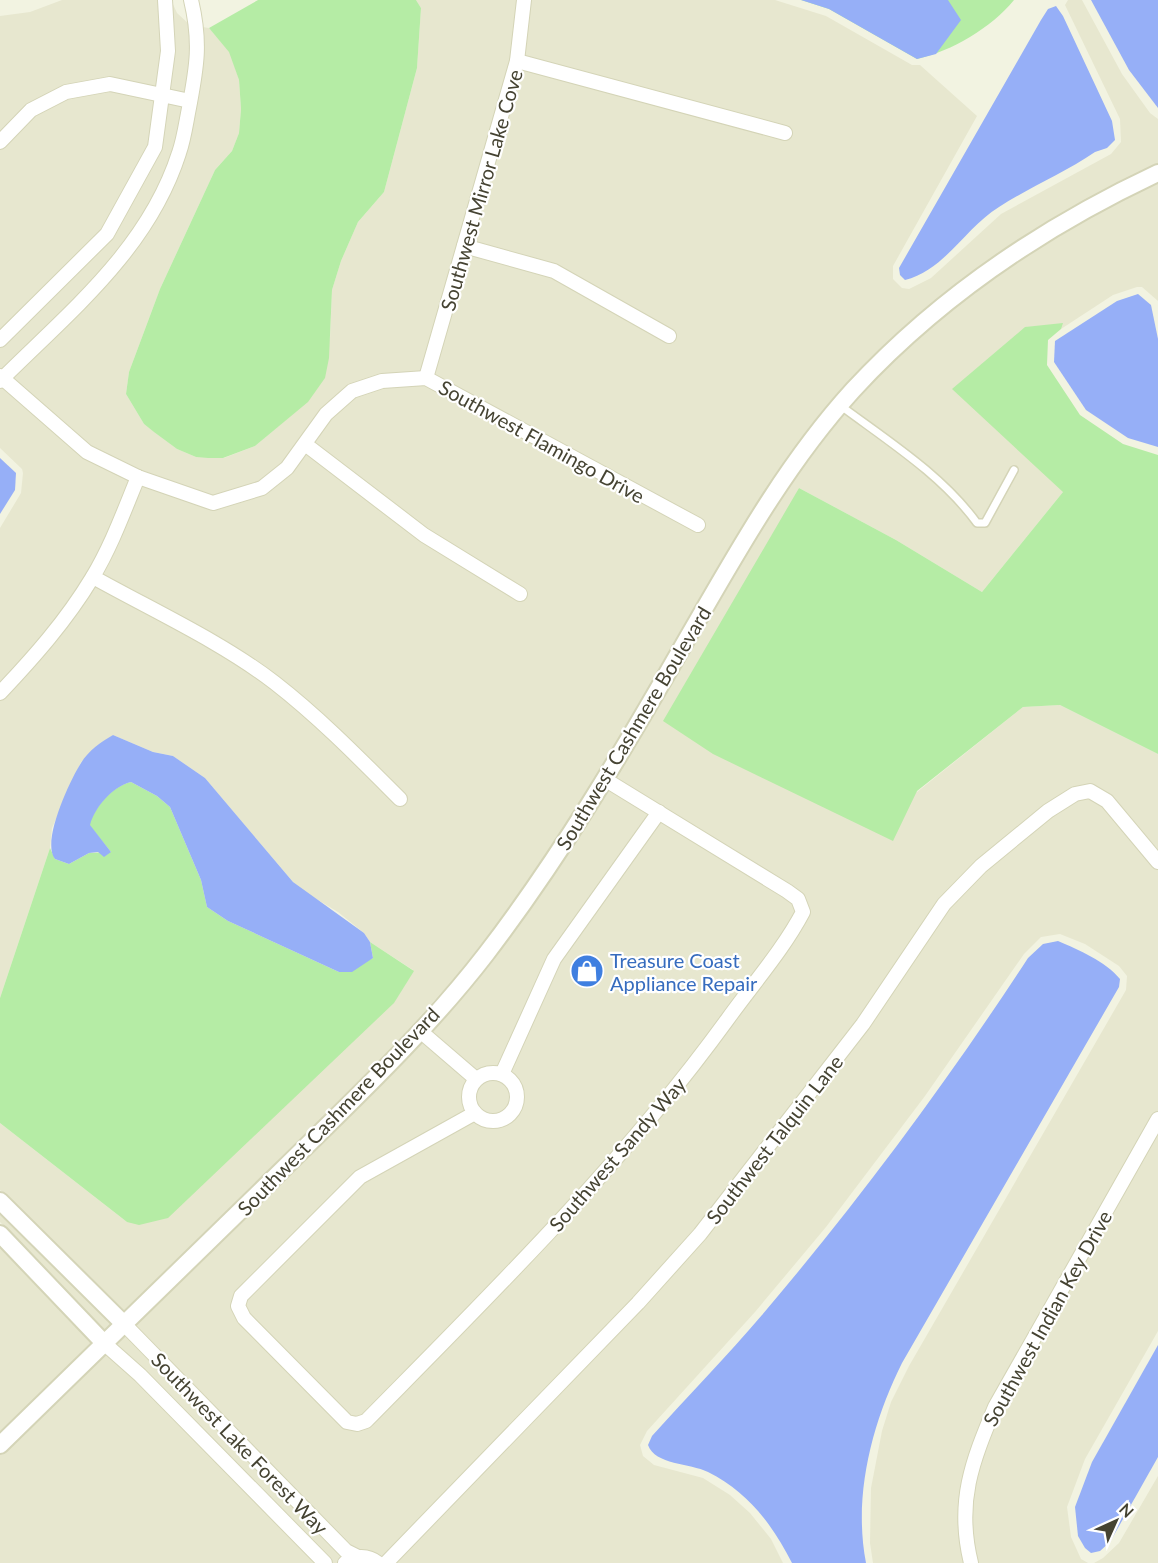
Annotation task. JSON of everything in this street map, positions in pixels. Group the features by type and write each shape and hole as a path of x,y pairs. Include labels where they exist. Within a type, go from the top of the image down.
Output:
{"street":[{"path":"0,340 107,234 155,147 164,95 168,51 165,0"},
{"path":"1,378 78,308 128,252 160,196 179,153 195,75 198,32 191,0"},
{"name":"Southwest Mirror Lake Cove","path":"426,378 517,61 524,0"},
{"path":"517,61 785,133"},
{"path":"0,142 31,110 66,92 110,84 190,100"},
{"name":"Southwest Cashmere Boulevard","path":"0,1445 364,1089 420,1030 485,955 584,815 606,780 756,518 841,406 911,333 971,283 1033,240 1120,191 1158,173"},
{"path":"464,246 554,271 669,336"},
{"name":"Southwest Flamingo Drive","path":"1,378 87,453 138,477 213,503 262,488 287,468 326,414 352,391 382,381 426,378 698,525"},
{"path":"305,444 424,535 520,594"},
{"path":"0,693 51,637 93,577 115,533 138,477"},
{"path":"93,577 210,642 273,682 324,723 400,798"},
{"name":"Southwest Sandy Way","path":"475,1113 377,1165 360,1177 242,1296 238,1306 244,1318 347,1422 357,1424 366,1421 554,1229 640,1132 703,1052 802,912 798,899 787,891 606,780"},
{"name":"Southwest Talquin Lane","path":"386,1563 639,1303 700,1234 862,1024 945,904 981,867 1048,811 1075,794 1090,792 1107,801 1158,862"},
{"path":"502,1074 554,959 658,812"},
{"path":"420,1030 476,1079"},
{"path":"491,1073 502,1074 515,1088 517,1096 513,1111 495,1121 487,1120 475,1113 469,1102 469,1094 476,1079 491,1073"},
{"name":"Southwest Indian Key Drive","path":"971,1563 963,1507 975,1455 995,1407 1158,1119"},
{"path":"0,1201 125,1325"},
{"path":"0,1234 105,1344"},
{"name":"Southwest Lake Forest Way","path":"125,1325 346,1551 351,1560"},
{"name":"Southwest Lake Forest Way","path":"105,1344 140,1375 325,1563"},
{"path":"250,1486 260,1480 263,1466"},
{"path":"351,1560 367,1557 378,1563"}],"lane":[{"path":"841,406 931,474 966,507 977,523 985,523 1014,470"}],"shaded area":[{"path":"62,0 171,0 177,13 190,25 209,28 230,52 239,80 241,109 239,133 232,151 215,170 160,289 129,372 126,394 144,424 177,449 196,457 224,458 255,446 307,402 330,338 332,290 341,261 358,222 384,192 417,68 421,8 416,0 775,0 826,16 912,65 920,65 977,116 893,266 893,279 902,288 909,289 931,278 1001,214 1111,154 1121,142 1120,119 1065,5 1068,0 1082,0 1122,74 1150,113 1158,119 1158,165 1118,184 1029,234 967,278 809,434 750,514 578,812 479,951 359,1084 125,1314 0,1190 0,1123 127,1222 324,1068 393,1003 413,970 370,942 364,933 338,912 293,882 205,778 173,756 153,752 113,735 81,762 52,828 50,848 0,998 0,528 21,493 23,473 22,469 0,448 0,16 30,12"},
{"path":"1158,181 1158,301 1142,287 1137,287 1113,295 1061,329 1061,326 1025,327 1063,492 982,592 896,540 799,488 794,498 917,792 1023,707 1060,705 1158,754 1158,1331 1085,1459 1067,1507 1071,1537 1081,1559 1088,1563 873,1563 870,1543 871,1488 882,1431 891,1402 909,1366 1126,990 1127,976 1119,966 1085,944 1060,934 1041,937 1024,954 925,1096 826,1227 755,1312 647,1431 640,1445 643,1456 654,1465 703,1478 730,1495 750,1513 771,1539 783,1563 0,1563 0,1455 124,1335 491,959 590,819 762,522 858,395 916,338 975,289 1036,247 1123,197"},
{"path":"0,1212 114,1325 106,1333 0,1222"},
{"path":"0,1245 95,1344 0,1435"},
{"path":"1158,1476 1158,1563 1094,1563 1119,1543"}],"green space":[{"path":"258,0 416,0 421,8 417,68 384,192 358,222 341,261 332,290 329,358 325,378 308,402 255,446 223,458 196,457 177,449 144,424 126,394 129,372 160,289 215,170 232,151 239,133 241,109 239,80 229,52 209,28"},
{"path":"801,0 1014,0 994,20 970,37 944,50 917,59 829,9"},
{"path":"1063,323 1061,329 1048,340 1047,365 1080,415 1123,444 1158,455 1158,754 1060,705 1023,707 917,791 893,841 713,754 663,721 799,488 896,540 982,592 1063,492 952,389 1025,327"},
{"path":"131,782 157,796 170,807 201,880 207,907 228,921 339,972 373,958 370,942 414,971 394,1003 168,1218 139,1225 127,1222 0,1123 0,998 50,848 55,859 69,864 89,853 111,852 89,825 95,811 105,799 117,788"}],"water":[{"path":"801,0 948,0 961,20 936,54 917,59 829,9"},
{"path":"1091,0 1158,0 1158,108 1129,70"},
{"path":"1056,6 1063,16 1112,121 1115,140 1107,148 1095,152 999,207 932,267 905,280 900,275 899,268 1041,20 1048,9"},
{"path":"1138,294 1151,305 1158,339 1158,447 1128,438 1086,410 1054,362 1055,341 1117,301"},
{"path":"0,458 16,473 15,490 0,514"},
{"path":"113,735 153,752 173,756 205,778 293,882 364,933 370,942 373,958 352,972 339,972 228,921 207,907 201,880 170,807 157,796 131,782 117,788 105,799 90,825 111,852 104,857 98,852 89,853 69,864 55,859 52,851 54,826 70,783 88,754"},
{"path":"1058,941 1107,967 1120,979 1119,987 902,1363 891,1386 874,1435 864,1486 862,1512 866,1563 792,1563 758,1510 735,1489 701,1469 665,1460 652,1452 648,1445 652,1436 762,1315 867,1185 934,1096 1028,958 1043,944"},
{"path":"1158,1345 1158,1457 1110,1542 1100,1551 1091,1553 1078,1536 1075,1507 1092,1462"}],"place":[{"name":"Treasure Coast Appliance Repair","path":"587,971"}]}
